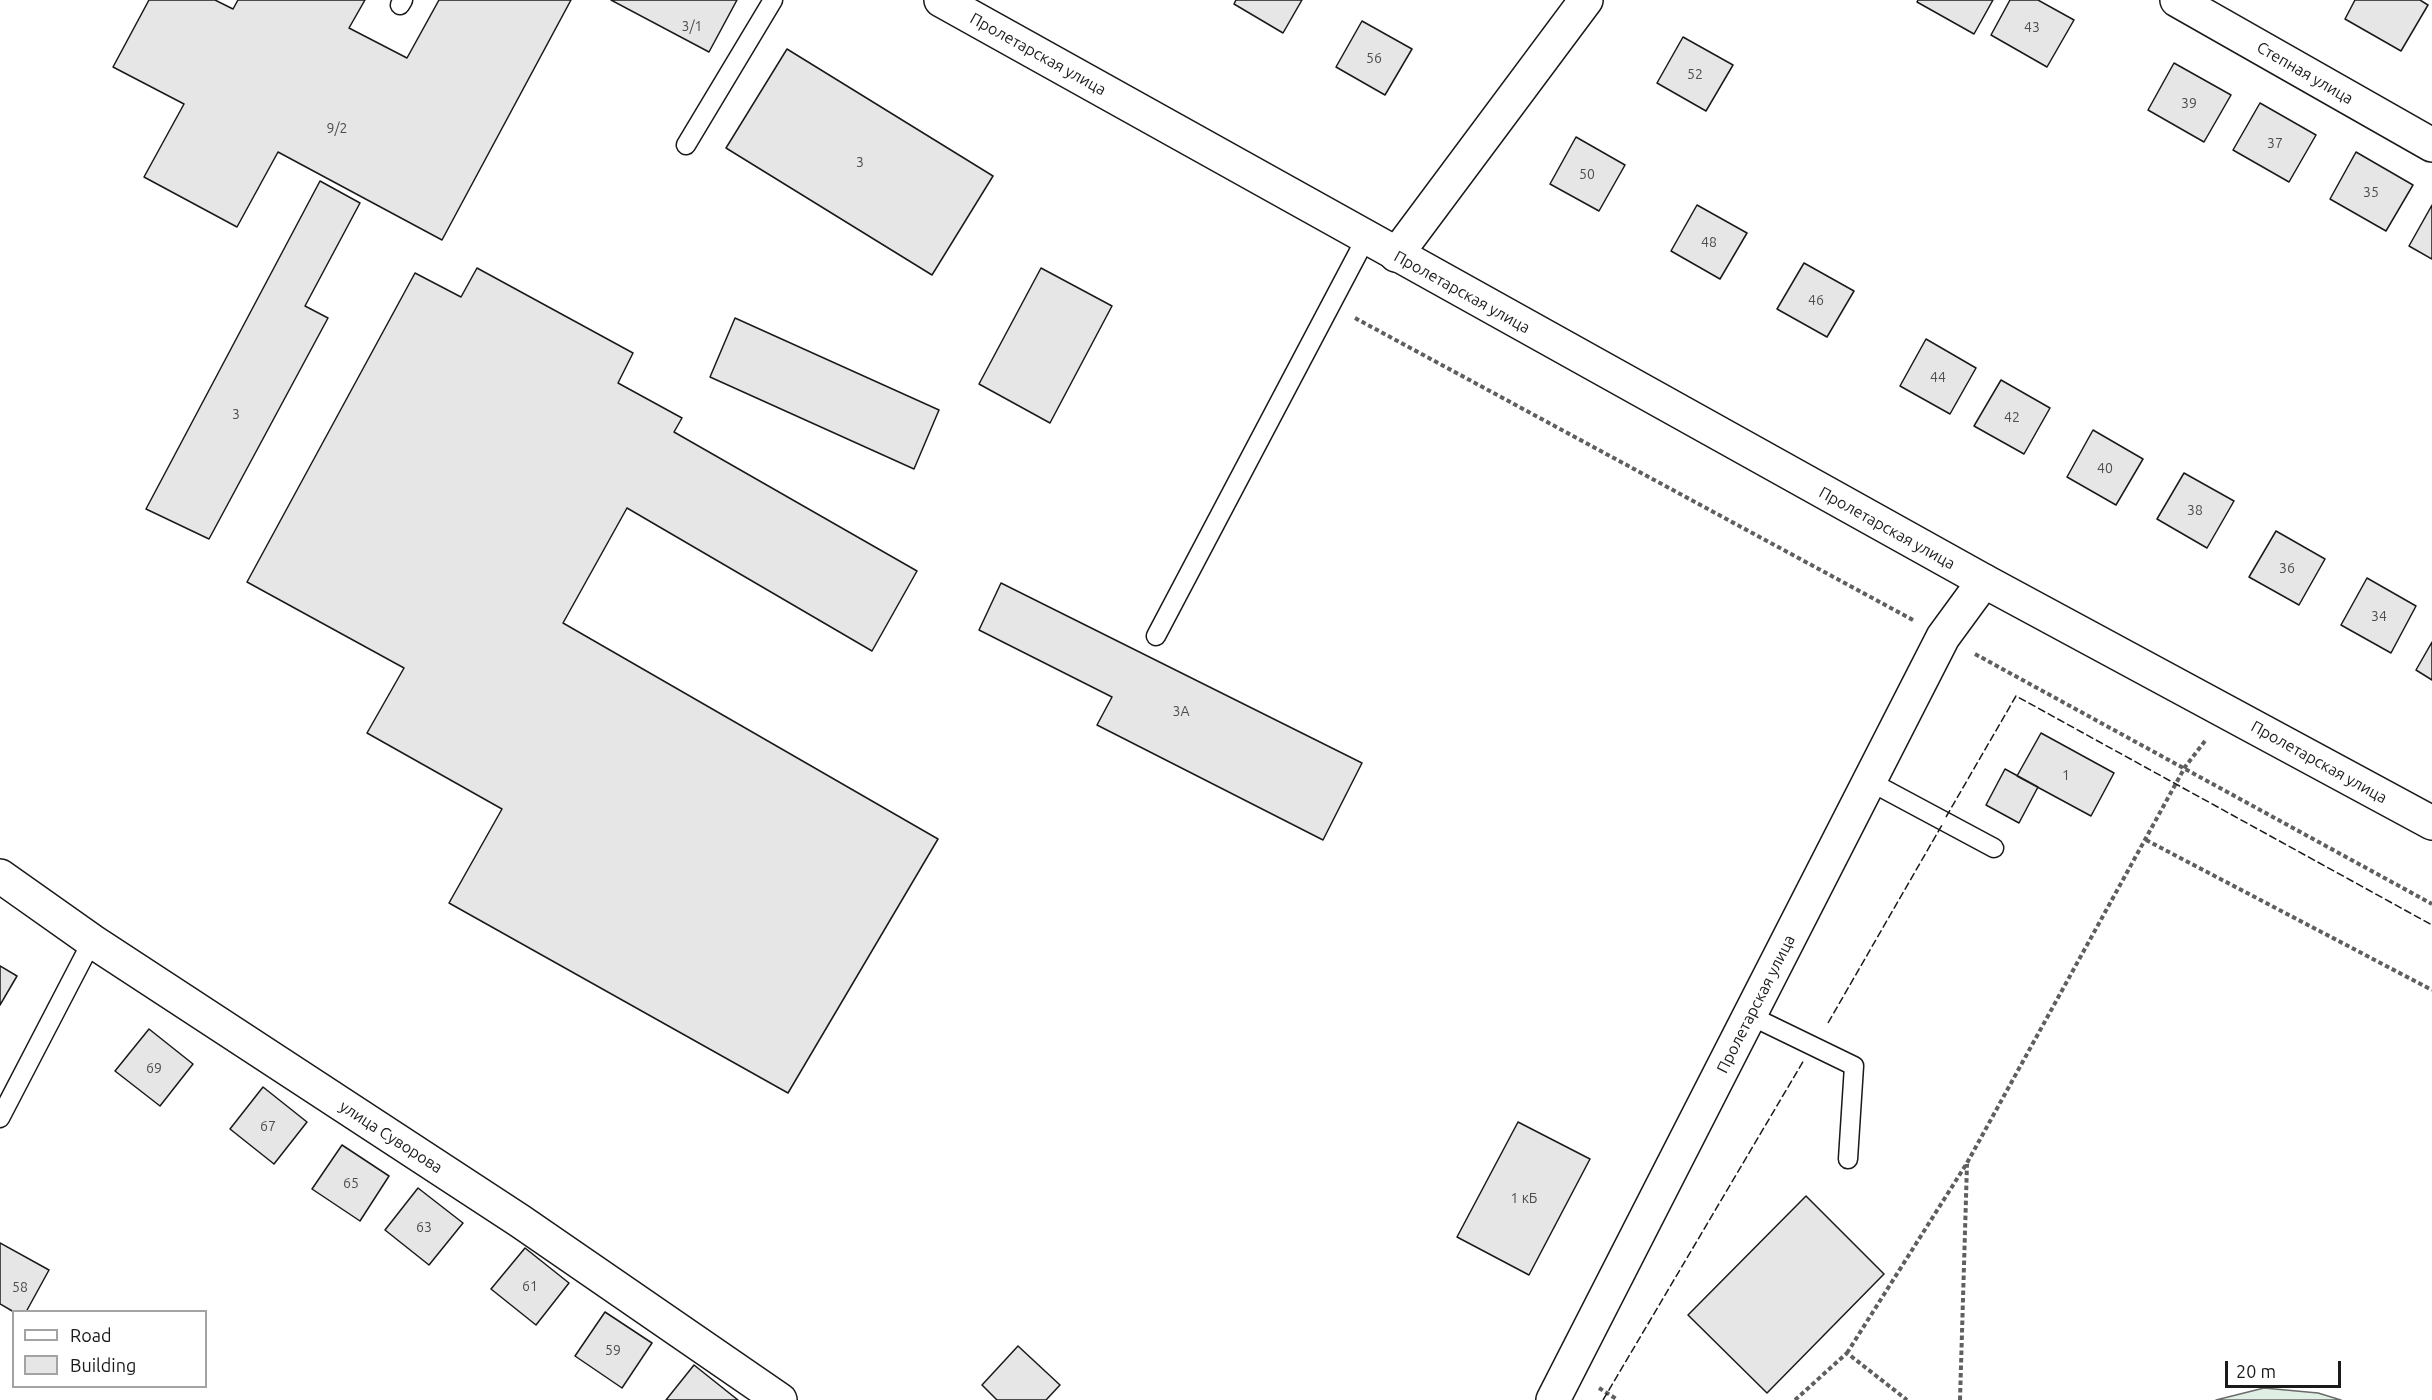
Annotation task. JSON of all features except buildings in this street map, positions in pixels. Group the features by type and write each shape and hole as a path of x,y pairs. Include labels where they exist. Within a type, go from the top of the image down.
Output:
{"street":[{"name":"Пролетарская улица","path":"941,0 1984,581 2432,823"},
{"path":"1396,255 1586,0"},
{"name":"Степная улица","path":"2177,0 2432,146"},
{"name":"Пролетарская улица","path":"1553,1400 1944,637 1984,581"},
{"name":"улица Суворова","path":"0,876 92,941 520,1221 780,1400"}],"lane":[{"path":"686,145 772,0"},
{"path":"1156,636 1366,238"},
{"path":"1869,781 1994,848"},
{"path":"0,1118 92,941"},
{"path":"1751,1016 1854,1066 1848,1159"}],"path":[{"path":"1330,305 2185,767 2432,904"},
{"path":"1796,1400 1847,1353 1968,1163 2185,767 2228,712"},
{"path":"2146,840 2432,990"},
{"path":"1960,1400 1968,1163"},
{"path":"1847,1353 1906,1400"}],"green space":[{"path":"2264,1388 2318,1393 2341,1400 2216,1400"}],"fence":[{"path":"1946,817 2016,696 2432,925"},
{"path":"1828,1023 1942,825"},
{"path":"1603,1400 1804,1060"}]}
